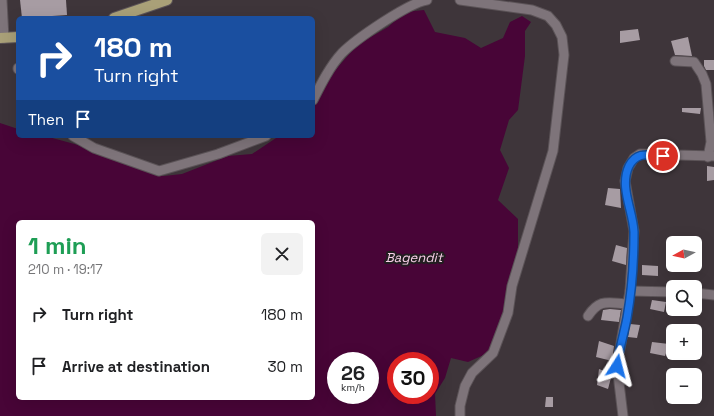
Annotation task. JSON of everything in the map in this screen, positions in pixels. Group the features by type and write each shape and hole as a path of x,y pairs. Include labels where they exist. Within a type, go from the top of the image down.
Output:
{"main road":[{"path":"120,16 167,0"},
{"path":"2,38 16,37"}],"street":[{"path":"2,0 2,38"},
{"path":"315,97 342,53 376,27 405,8 420,1 427,0"},
{"path":"460,0 532,10 548,16 562,37 564,55 553,151 532,225 512,286 508,313 493,353 472,373 465,386 460,406 460,416"},
{"path":"623,416 617,366 630,291 634,231 631,209 625,187 628,168 634,158 640,154 711,157 705,80 694,62 675,61"},
{"path":"76,138 94,148 159,171 218,154 261,138"},
{"path":"630,291 666,292"},
{"path":"702,293 714,294"},
{"path":"588,316 594,307 600,303 628,304"}],"water":[{"name":"Bagendit","path":"424,10 435,32 465,38 481,48 503,38 510,22 522,16 531,22 525,31 525,56 518,110 509,120 500,150 509,168 498,200 518,219 518,249 509,316 497,349 468,362 451,358 445,378 439,388 439,352 387,352 387,404 435,404 436,416 0,416 0,123 16,128 16,138 52,138 78,145 121,162 164,176 182,174 228,156 252,154 276,138 315,138 315,103 331,75 357,45 388,27 405,12"}],"building":[{"path":"20,0 66,0 67,15 22,16"},
{"path":"638,29 640,40 620,43 620,31"},
{"path":"688,37 692,56 675,55 671,41"},
{"path":"704,60 714,60 714,70 706,70"},
{"path":"682,108 701,108 700,114 682,112"},
{"path":"707,166 714,167 714,180 707,181"},
{"path":"608,188 620,189 621,208 605,205"},
{"path":"616,245 627,248 626,265 612,261"},
{"path":"642,265 658,266 658,276 642,275"},
{"path":"652,300 666,302 664,312 650,309"},
{"path":"603,310 621,310 619,322 601,320"},
{"path":"630,324 640,325 637,338 628,337"},
{"path":"599,341 614,346 612,361 596,357"},
{"path":"652,342 666,344 665,356 650,353"},
{"path":"599,369 612,374 608,389 597,385"},
{"path":"546,397 553,397 553,407 545,407"}],"route":[{"path":"617,366 627,316 632,274 634,231 625,181 628,168 634,158 640,154 663,156"}]}
